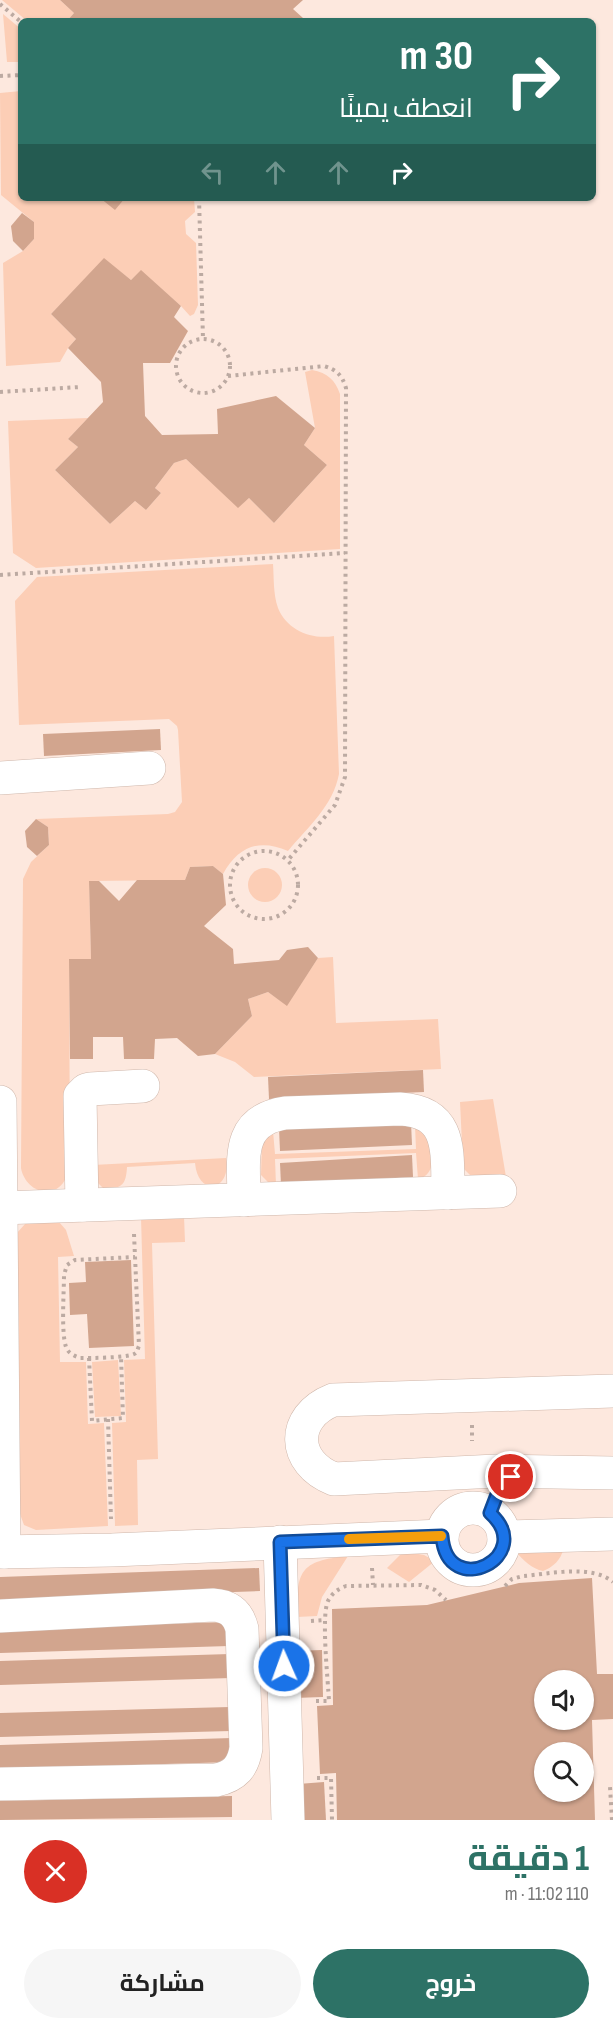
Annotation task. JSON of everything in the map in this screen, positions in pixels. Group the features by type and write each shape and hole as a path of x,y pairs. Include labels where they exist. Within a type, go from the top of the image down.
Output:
{"street":[{"path":"0,778 149,768"},
{"path":"82,1205 80,1096 90,1089 143,1086"},
{"path":"0,1102 2,1552 112,1550 280,1542 474,1524 613,1534"},
{"path":"244,1200 244,1154 247,1138 256,1124 270,1116 400,1109 415,1110 429,1116 440,1127 446,1140 448,1193"},
{"path":"1,1208 500,1191"},
{"path":"613,1391 333,1400 320,1406 310,1415 303,1427 301,1440 304,1454 311,1466 321,1474 334,1479 519,1471 613,1473"},
{"path":"474,1524 493,1502 504,1483 519,1471"},
{"path":"417,1474 438,1486 474,1524"},
{"path":"280,1542 288,1820"},
{"path":"0,1616 213,1605 229,1609 240,1621 242,1629 246,1748 244,1760 238,1770 228,1778 216,1780 0,1784"}],"path":[{"path":"0,4 18,19"},
{"path":"0,76 18,75"},
{"path":"199,201 203,339"},
{"path":"193,340 214,341 228,356 230,366 228,376 222,385 213,391 203,393 192,391 183,385 178,376 176,366 178,355 184,346 193,340"},
{"path":"228,376 324,366 335,369 343,377 346,388 345,777 335,805 288,860"},
{"path":"0,392 80,387"},
{"path":"0,575 345,554"},
{"path":"267,851 288,860 295,869 298,891 287,911 267,920 244,914 236,906 229,885 231,874 237,864 245,856 267,851"},
{"path":"133,1203 139,1346 134,1354 89,1358 74,1356 66,1347 64,1270 70,1261 75,1260 135,1257"},
{"path":"89,1358 92,1421 123,1418 121,1356"},
{"path":"108,1419 112,1550"},
{"path":"506,1586 517,1577 589,1571 603,1575 613,1582"},
{"path":"314,1712 314,1701 329,1701 325,1611 332,1595 338,1589 346,1586 421,1585 435,1590 446,1600"},
{"path":"316,1767 316,1778 331,1778 332,1820"},
{"path":"612,1820 610,1787 613,1786"}],"shaded area":[{"path":"2,0 60,0 74,13 70,18 23,18"},
{"path":"3,14 18,26 18,62 7,62"},
{"path":"18,91 18,201 194,201 195,212 185,221 186,234 196,243 198,305 194,314 190,316 141,271 131,280 104,259 51,314 76,339 60,362 6,366 3,263 23,251 34,239 34,222 1,195 0,93"},
{"path":"312,370 330,378 340,394 340,549 36,568 13,553 8,421 88,418 68,439 78,447 55,470 110,524 135,501 146,510 161,493 155,488 174,463 186,459 238,507 249,498 274,523 327,465 304,445 315,428 305,372"},
{"path":"273,564 276,603 287,622 309,635 334,636 339,774 336,786 319,816 288,851 268,845 259,845 235,857 223,874 213,866 190,867 185,880 89,881 91,959 69,959 70,1165 64,1181 57,1189 44,1192 38,1190 27,1181 21,1168 23,879 31,862 49,845 48,827 36,819 168,814 175,812 182,802 178,730 169,719 19,725 15,601 37,577"},
{"path":"265,868 277,873 282,885 277,897 265,902 253,897 248,885 253,873"},
{"path":"333,957 336,1023 438,1019 441,1069 254,1077 235,1062 215,1054 252,1016 248,999 268,992 287,1005 318,958"},
{"path":"493,1099 506,1177 472,1177 464,1169 463,1164 460,1102"},
{"path":"415,1126 431,1136 431,1168 428,1173 418,1179 416,1153 275,1159 276,1185 270,1184 261,1175 262,1138 273,1131 275,1154 416,1149"},
{"path":"226,1158 227,1169 224,1178 214,1186 208,1186 202,1182 197,1174 195,1163 127,1167 124,1182 121,1185 114,1188 103,1188 95,1180 93,1165"},
{"path":"184,1216 185,1242 152,1243 158,1459 137,1460 138,1525 115,1526 112,1423 126,1422 124,1360 145,1359 141,1217"},
{"path":"59,1222 66,1230 74,1256 58,1257 60,1362 86,1362 88,1424 104,1423 108,1526 36,1530 24,1525 20,1514 16,1234 26,1223"},
{"path":"118,1360 121,1416 95,1417 92,1362"},
{"path":"563,1549 556,1563 543,1571 531,1566 516,1552"},
{"path":"401,1554 424,1555 435,1561 409,1582 387,1568"},
{"path":"348,1556 322,1597 317,1616 297,1617 298,1589 304,1571 319,1561"}],"building":[{"path":"60,0 303,0 293,9 303,18 70,18 74,13"},
{"path":"104,201 122,201 115,210"},
{"path":"22,213 34,222 34,239 23,251 13,241 11,226"},
{"path":"104,258 131,280 141,270 181,306 174,317 188,331 170,363 143,363 145,416 162,435 218,434 217,409 276,396 315,428 304,445 327,465 274,523 249,498 238,508 186,459 174,463 155,488 161,493 146,510 135,501 110,524 55,470 78,447 68,439 103,402 101,382 68,348 76,339 51,314"},
{"path":"160,729 161,750 44,756 43,734"},
{"path":"36,819 48,827 49,845 37,856 27,847 25,831"},
{"path":"213,866 223,874 226,905 204,926 233,949 234,964 279,960 287,950 308,947 318,958 287,1006 268,992 248,999 252,1016 215,1054 198,1056 177,1038 155,1039 154,1059 124,1059 123,1037 93,1037 93,1059 70,1059 69,959 91,959 89,881 99,881 119,901 137,880 185,880 190,867"},
{"path":"423,1070 424,1092 269,1099 268,1077"},
{"path":"411,1122 412,1145 280,1151 279,1128"},
{"path":"412,1155 413,1177 281,1185 280,1163"},
{"path":"131,1260 134,1346 89,1348 87,1314 70,1315 69,1283 86,1282 85,1262"},
{"path":"259,1568 260,1591 0,1600 0,1577"},
{"path":"592,1578 597,1674 613,1674 613,1719 594,1720 594,1670 534,1670 534,1730 592,1730 593,1742 534,1742 534,1802 594,1802 594,1787 595,1820 337,1820 336,1773 320,1774 317,1706 333,1705 332,1609 427,1605 519,1583"},
{"path":"229,1622 229,1646 0,1653 0,1629"},
{"path":"322,1650 323,1697 294,1698 293,1651"},
{"path":"230,1654 231,1678 0,1685 0,1661"},
{"path":"230,1707 231,1731 0,1737 0,1713"},
{"path":"232,1738 232,1762 0,1769 0,1745"},
{"path":"324,1782 326,1820 300,1820 298,1784"},
{"path":"232,1796 232,1817 0,1820 0,1801"}],"slow traffic":[{"path":"349,1539 441,1536"}],"route":[{"path":"284,1666 280,1542 442,1536 442,1545 446,1554 459,1567 468,1569 486,1567 500,1555 503,1546 502,1528 490,1513 498,1492 511,1477"}]}
